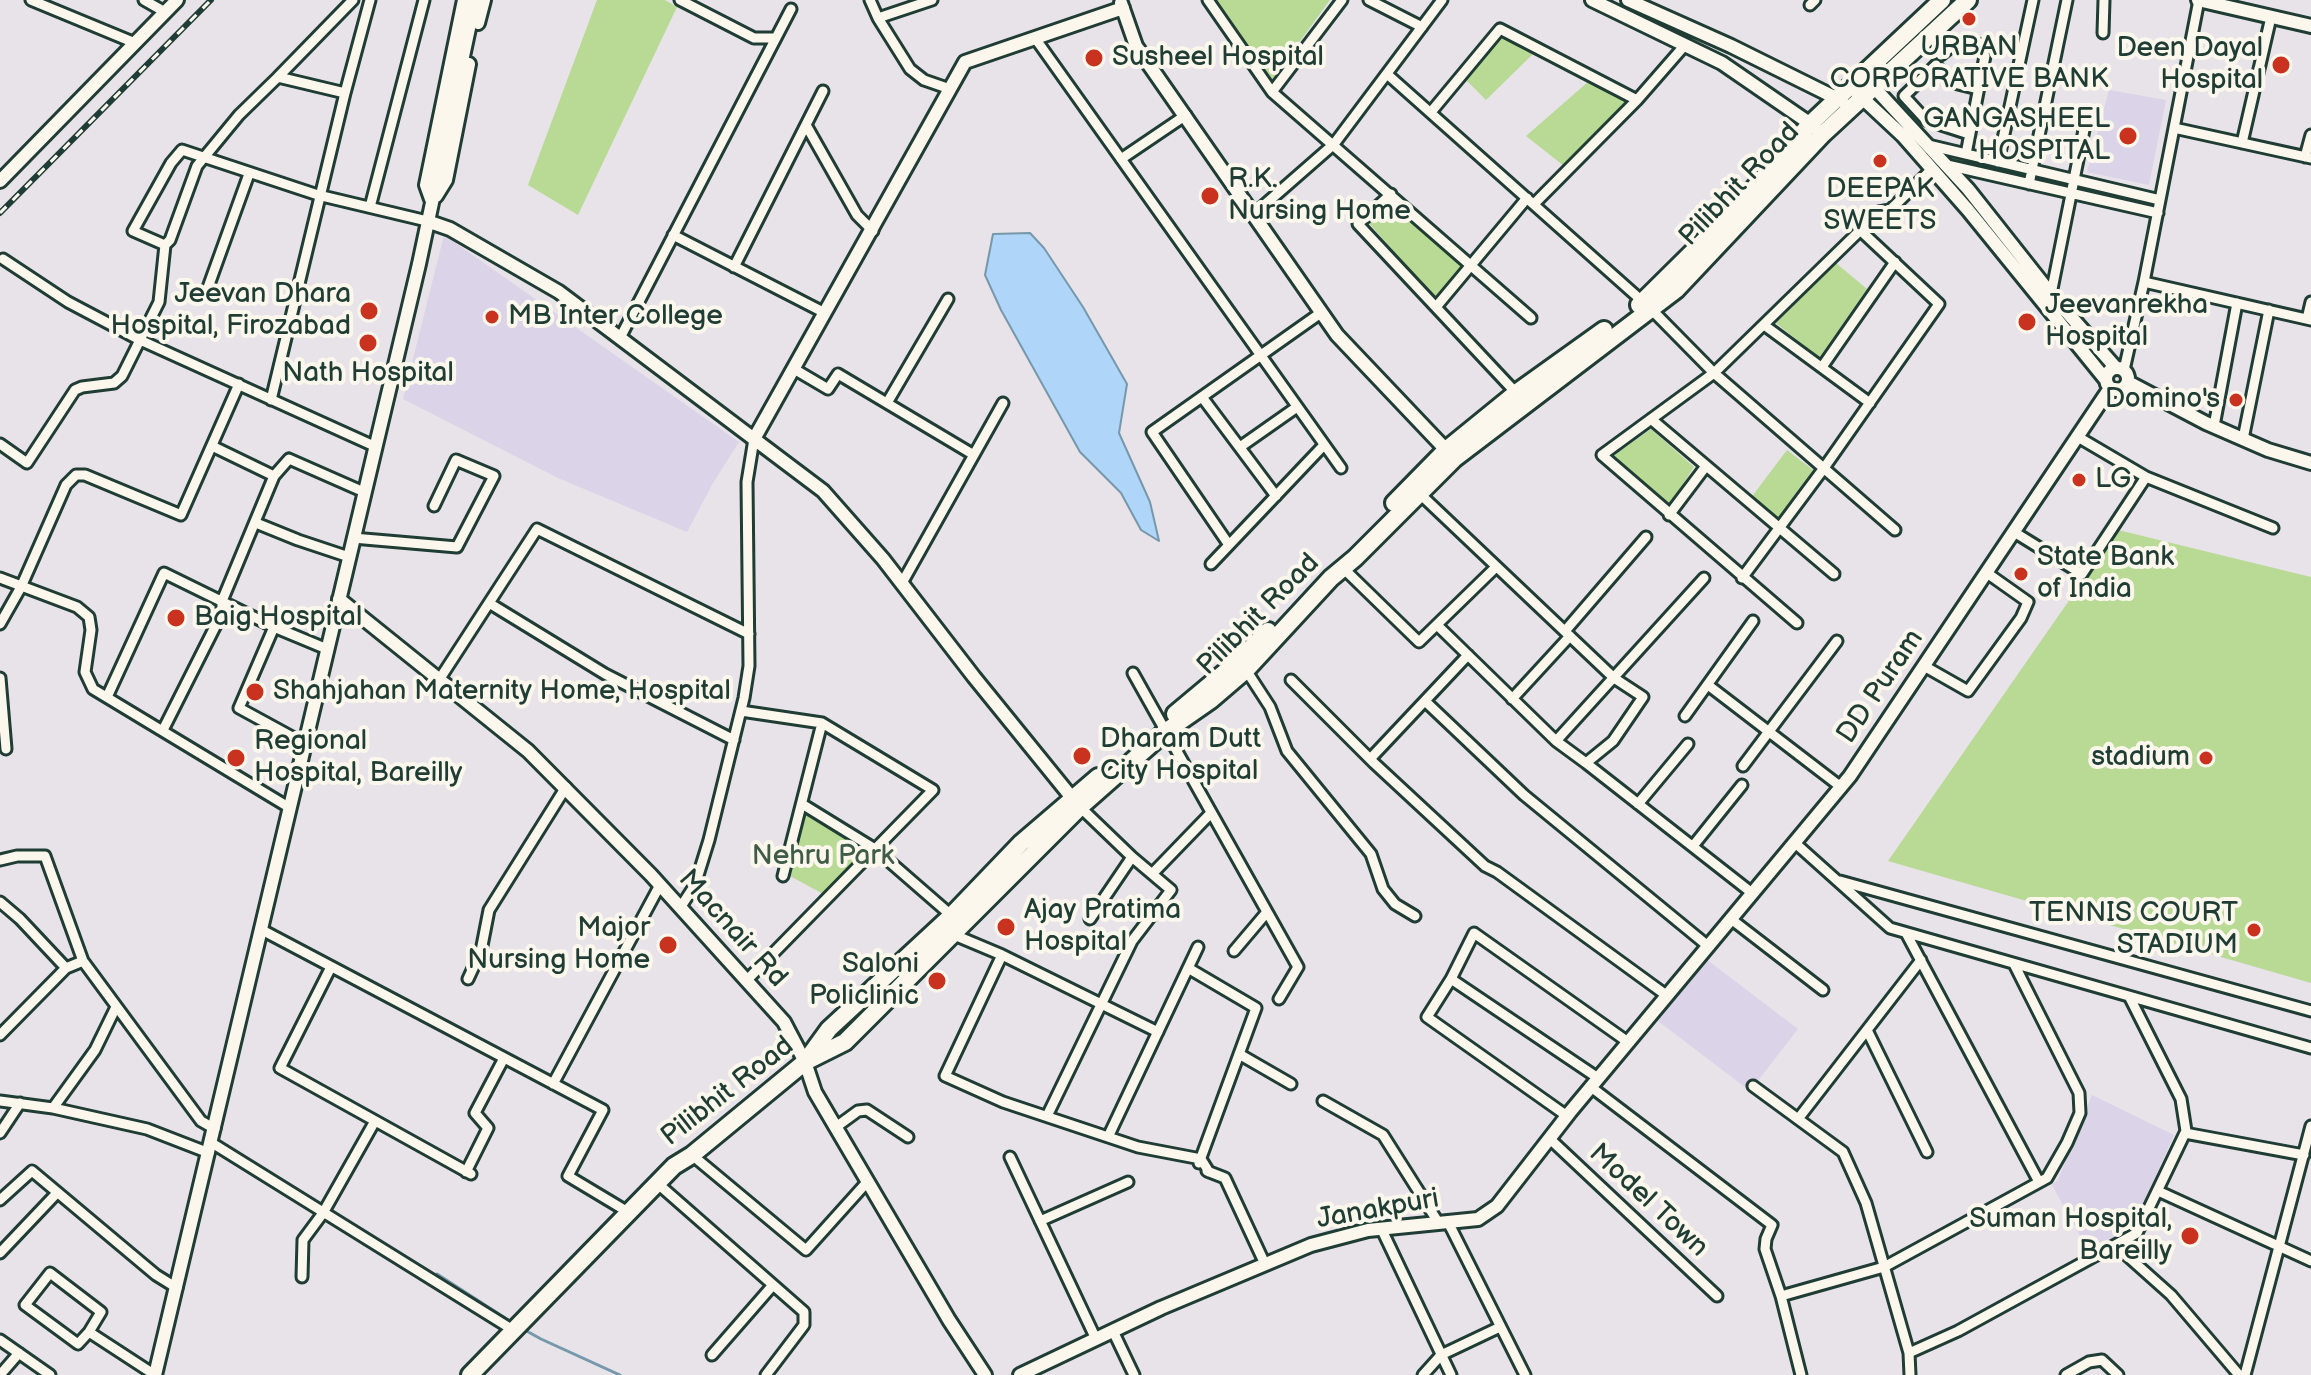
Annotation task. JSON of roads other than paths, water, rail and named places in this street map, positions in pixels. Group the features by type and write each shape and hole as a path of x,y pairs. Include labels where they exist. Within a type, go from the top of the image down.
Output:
{"highway":[{"path":"1856,92 1942,0"},
{"name":"Pilibhit Road","path":"470,1375 674,1166 692,1155 805,1062 829,1029 955,925 1076,802 1163,729 1211,700 1246,670 1342,567 1419,493 1450,454 1646,305 1676,290 1817,129 1856,92 1968,0"},
{"path":"1163,729 1236,663 1450,454"}],"street":[{"path":"31,0 135,43"},
{"path":"144,0 165,12"},
{"path":"0,181 177,0"},
{"path":"0,444 23,463 32,460 75,390 114,383 122,376 159,302 165,245 170,240 197,166 239,115 353,0"},
{"path":"271,400 318,195 370,0"},
{"path":"370,207 424,0"},
{"path":"432,202 426,185 464,0"},
{"path":"89,1332 155,1375 419,264 475,0"},
{"path":"432,202 446,180 484,0"},
{"path":"680,0 754,38 776,38"},
{"path":"870,0 910,69 924,80 950,89"},
{"path":"878,18 932,0"},
{"path":"1208,0 1272,92 1531,318"},
{"path":"1272,92 1342,0"},
{"path":"1369,0 1422,27"},
{"path":"1254,214 1334,144 1442,0"},
{"path":"1592,0 1722,63 1817,129"},
{"path":"1628,0 1856,92 1928,145 2051,294 2123,373 2214,426 2311,463"},
{"path":"1998,162 2033,0"},
{"path":"2029,184 2067,0"},
{"path":"2103,33 2104,0"},
{"path":"1856,92 1903,136 2108,384 2119,390 2158,213 2198,0 2311,26"},
{"path":"680,908 695,885 709,840 749,666 747,482 754,439 965,62 1122,4 1136,46 1337,335 1450,454"},
{"path":"620,338 791,9"},
{"path":"2242,143 2271,17"},
{"path":"1431,112 1500,29 1637,100"},
{"path":"1035,38 1341,468"},
{"path":"1941,55 1956,43 1968,40 1978,44 1985,56 1966,154"},
{"path":"1436,307 1531,201 1637,100 1685,45"},
{"path":"1969,134 1926,120 1904,96 1936,65 1950,82 1978,89"},
{"path":"1387,74 1646,305 1714,373 1895,530"},
{"path":"278,77 345,93"},
{"path":"734,267 823,91"},
{"path":"1121,159 1186,115"},
{"path":"2051,294 2087,115"},
{"path":"806,125 857,215 873,231"},
{"path":"2174,128 2308,158 2311,135"},
{"path":"1928,145 2160,200"},
{"path":"165,245 133,231 179,151 206,157 318,195 450,229 559,292 823,491 902,583 1076,802 1171,890 1132,941 1047,1116"},
{"path":"1945,164 2158,213"},
{"path":"1797,623 1602,455 1714,373 1879,212 1890,210 1932,169"},
{"path":"206,293 249,174"},
{"path":"1391,194 1358,224 1521,398"},
{"path":"1742,578 1939,304 1860,230"},
{"path":"673,235 825,313"},
{"path":"3,259 68,302 140,340 374,446"},
{"path":"1822,367 1895,262"},
{"path":"2144,282 2309,319 2311,302"},
{"path":"887,403 948,299"},
{"path":"2214,426 2237,303"},
{"path":"2243,439 2269,310"},
{"path":"1229,545 1152,432 1322,312"},
{"path":"1764,325 1870,403"},
{"path":"794,369 828,389 838,374 974,455"},
{"name":"DD Puram","path":"1666,995 1841,787 2078,437 2108,384 2108,372 2123,373"},
{"path":"0,624 21,587 66,485 76,475 85,475 181,515 239,384"},
{"path":"1202,397 1276,496"},
{"path":"902,583 1003,403"},
{"path":"1240,447 1297,407"},
{"path":"1651,419 1834,574"},
{"path":"2078,437 2146,477 2273,528"},
{"path":"1211,564 1324,445"},
{"path":"212,446 274,476"},
{"path":"163,730 222,613 222,601 274,476 289,459 364,492"},
{"path":"353,538 457,547 494,476 456,460 434,506"},
{"path":"1669,515 1706,466"},
{"path":"2014,532 2082,574 2146,477"},
{"path":"1419,493 1614,678 1643,697 1613,741 1586,763"},
{"path":"256,523 349,557"},
{"path":"439,680 537,529 749,634"},
{"path":"1512,699 1646,537"},
{"path":"1342,567 1419,642 1496,567"},
{"path":"107,697 164,573 274,627 327,649"},
{"path":"1924,666 1968,691 2012,631 2028,602 1987,573"},
{"path":"0,578 77,607 89,617 91,630 85,672 93,689 290,808"},
{"path":"1556,741 1704,578"},
{"name":"Macnair Rd","path":"339,599 528,751 566,787 784,1022 805,1062 815,1092 949,1320 985,1375"},
{"path":"489,603 605,674 734,740"},
{"path":"1685,716 1753,621"},
{"path":"1437,625 1556,741 1752,893"},
{"path":"274,627 239,708 305,744"},
{"path":"1743,766 1837,641"},
{"path":"1370,759 1468,655"},
{"path":"1246,670 1270,707 1287,751 1371,854 1383,889 1395,904 1415,916"},
{"path":"1133,673 1298,967 1279,999"},
{"path":"0,678 6,749"},
{"path":"1291,680 1485,866 1666,995"},
{"path":"1708,685 1841,787"},
{"path":"1425,701 1524,795 1708,946"},
{"path":"741,711 822,723 933,790 747,980"},
{"path":"783,876 822,723"},
{"path":"1638,804 1688,744"},
{"path":"1693,846 1742,785"},
{"path":"468,979 481,951 489,910 566,787"},
{"path":"802,804 875,849 955,925 1002,955 1158,1032"},
{"path":"1152,874 1211,813"},
{"path":"1794,842 1890,928 2311,1048"},
{"path":"0,860 17,856 45,856 83,961 201,1121 215,1129"},
{"path":"1090,919 1132,857"},
{"path":"1836,880 2311,1011"},
{"path":"553,1084 660,885"},
{"path":"0,902 66,968"},
{"path":"1234,951 1267,912"},
{"path":"1731,919 1823,990"},
{"path":"262,930 603,1110 568,1176 628,1212"},
{"path":"1567,1116 1427,1017 1474,933 1628,1042"},
{"path":"1906,933 2039,1182"},
{"path":"1108,1137 1198,947"},
{"path":"1002,955 945,1076 1003,1102 1138,1147 1201,1159"},
{"path":"1798,1119 1921,960"},
{"path":"0,1035 66,968 83,961"},
{"path":"1799,1374 1781,1296 1884,1267 2047,1178 2067,1143 2080,1113 2079,1093 2014,964"},
{"path":"331,967 280,1068 468,1173 488,1128 475,1113 504,1058"},
{"path":"1188,968 1256,1008 1197,1168 1225,1178 1265,1264"},
{"name":"Model Town","path":"1451,979 1594,1083 1772,1225 1765,1249 1781,1296"},
{"name":"Janakpuri","path":"1020,1375 1311,1245 1381,1228 1478,1219 1497,1206 1666,995"},
{"path":"1909,1353 1958,1331 2137,1233 2185,1133 2185,1114 2181,1099 2129,996"},
{"path":"53,1108 95,1050 116,1007"},
{"path":"1867,1030 1927,1152"},
{"path":"1239,1054 1291,1084"},
{"path":"1753,1086 1843,1152 1866,1203 1909,1353 1910,1375"},
{"path":"0,1101 53,1108 147,1129 210,1148 516,1327"},
{"path":"1323,1101 1383,1135 1443,1222 1525,1375"},
{"path":"0,1133 20,1103"},
{"path":"836,1127 858,1111 867,1110 908,1137"},
{"path":"302,1277 303,1240 323,1213 375,1121"},
{"path":"2245,1375 2311,1126"},
{"path":"2185,1133 2304,1155"},
{"name":"Model Town","path":"1550,1139 1717,1296"},
{"path":"692,1155 806,1250 868,1181"},
{"path":"1010,1157 1096,1339"},
{"path":"0,1200 32,1171 156,1275 177,1288"},
{"path":"1040,1221 1128,1182"},
{"path":"657,1183 804,1312 804,1325 766,1375"},
{"path":"2158,1191 2311,1261"},
{"path":"0,1253 56,1194"},
{"path":"1381,1228 1451,1375"},
{"path":"2115,1245 2171,1295 2239,1375"},
{"path":"50,1273 101,1312 89,1332 78,1344 25,1305 50,1273"},
{"path":"712,1355 773,1285"},
{"path":"1423,1375 1441,1355 1500,1327"},
{"path":"1113,1331 1134,1375"},
{"path":"0,1340 50,1375"},
{"path":"0,1375 19,1353"},
{"path":"2066,1375 2089,1362 2102,1360 2118,1375"}],"water":[{"path":"1030,233 1044,248 1083,307 1127,384 1119,433 1150,502 1159,541 1141,530 1121,493 1080,452 1001,310 985,275 993,234"}],"waterway":[{"path":"437,1274 513,1323"},
{"path":"523,1329 620,1375"}],"railway":[{"path":"0,213 211,0"}],"place":[{"name":"URBAN CORPORATIVE BANK","path":"1969,19"},
{"name":"Susheel Hospital","path":"1094,58"},
{"name":"Deen Dayal Hospital","path":"2281,65"},
{"name":"GANGASHEEL HOSPITAL","path":"2128,136"},
{"name":"DEEPAK SWEETS","path":"1880,161"},
{"name":"R.K. Nursing Home","path":"1210,196"},
{"name":"Jeevan Dhara Hospital, Firozabad","path":"369,311"},
{"name":"MB Inter College","path":"492,317"},
{"name":"Jeevanrekha Hospital","path":"2027,322"},
{"name":"Nath Hospital","path":"368,343"},
{"name":"Domino's","path":"2236,400"},
{"name":"LG","path":"2079,480"},
{"name":"State Bank of India","path":"2021,574"},
{"name":"Baig Hospital","path":"176,618"},
{"name":"Shahjahan Maternity Home, Hospital","path":"255,692"},
{"name":"Dharam Dutt City Hospital","path":"1082,756"},
{"name":"Regional Hospital, Bareilly","path":"236,758"},
{"name":"stadium","path":"2206,758"},
{"name":"Ajay Pratima Hospital","path":"1006,927"},
{"name":"TENNIS COURT STADIUM","path":"2254,930"},
{"name":"Major Nursing Home","path":"668,945"},
{"name":"Saloni Policlinic","path":"937,981"},
{"name":"Suman Hospital, Bareilly","path":"2190,1236"}],"park label":[{"name":"Nehru Park","path":"823,857"}]}
